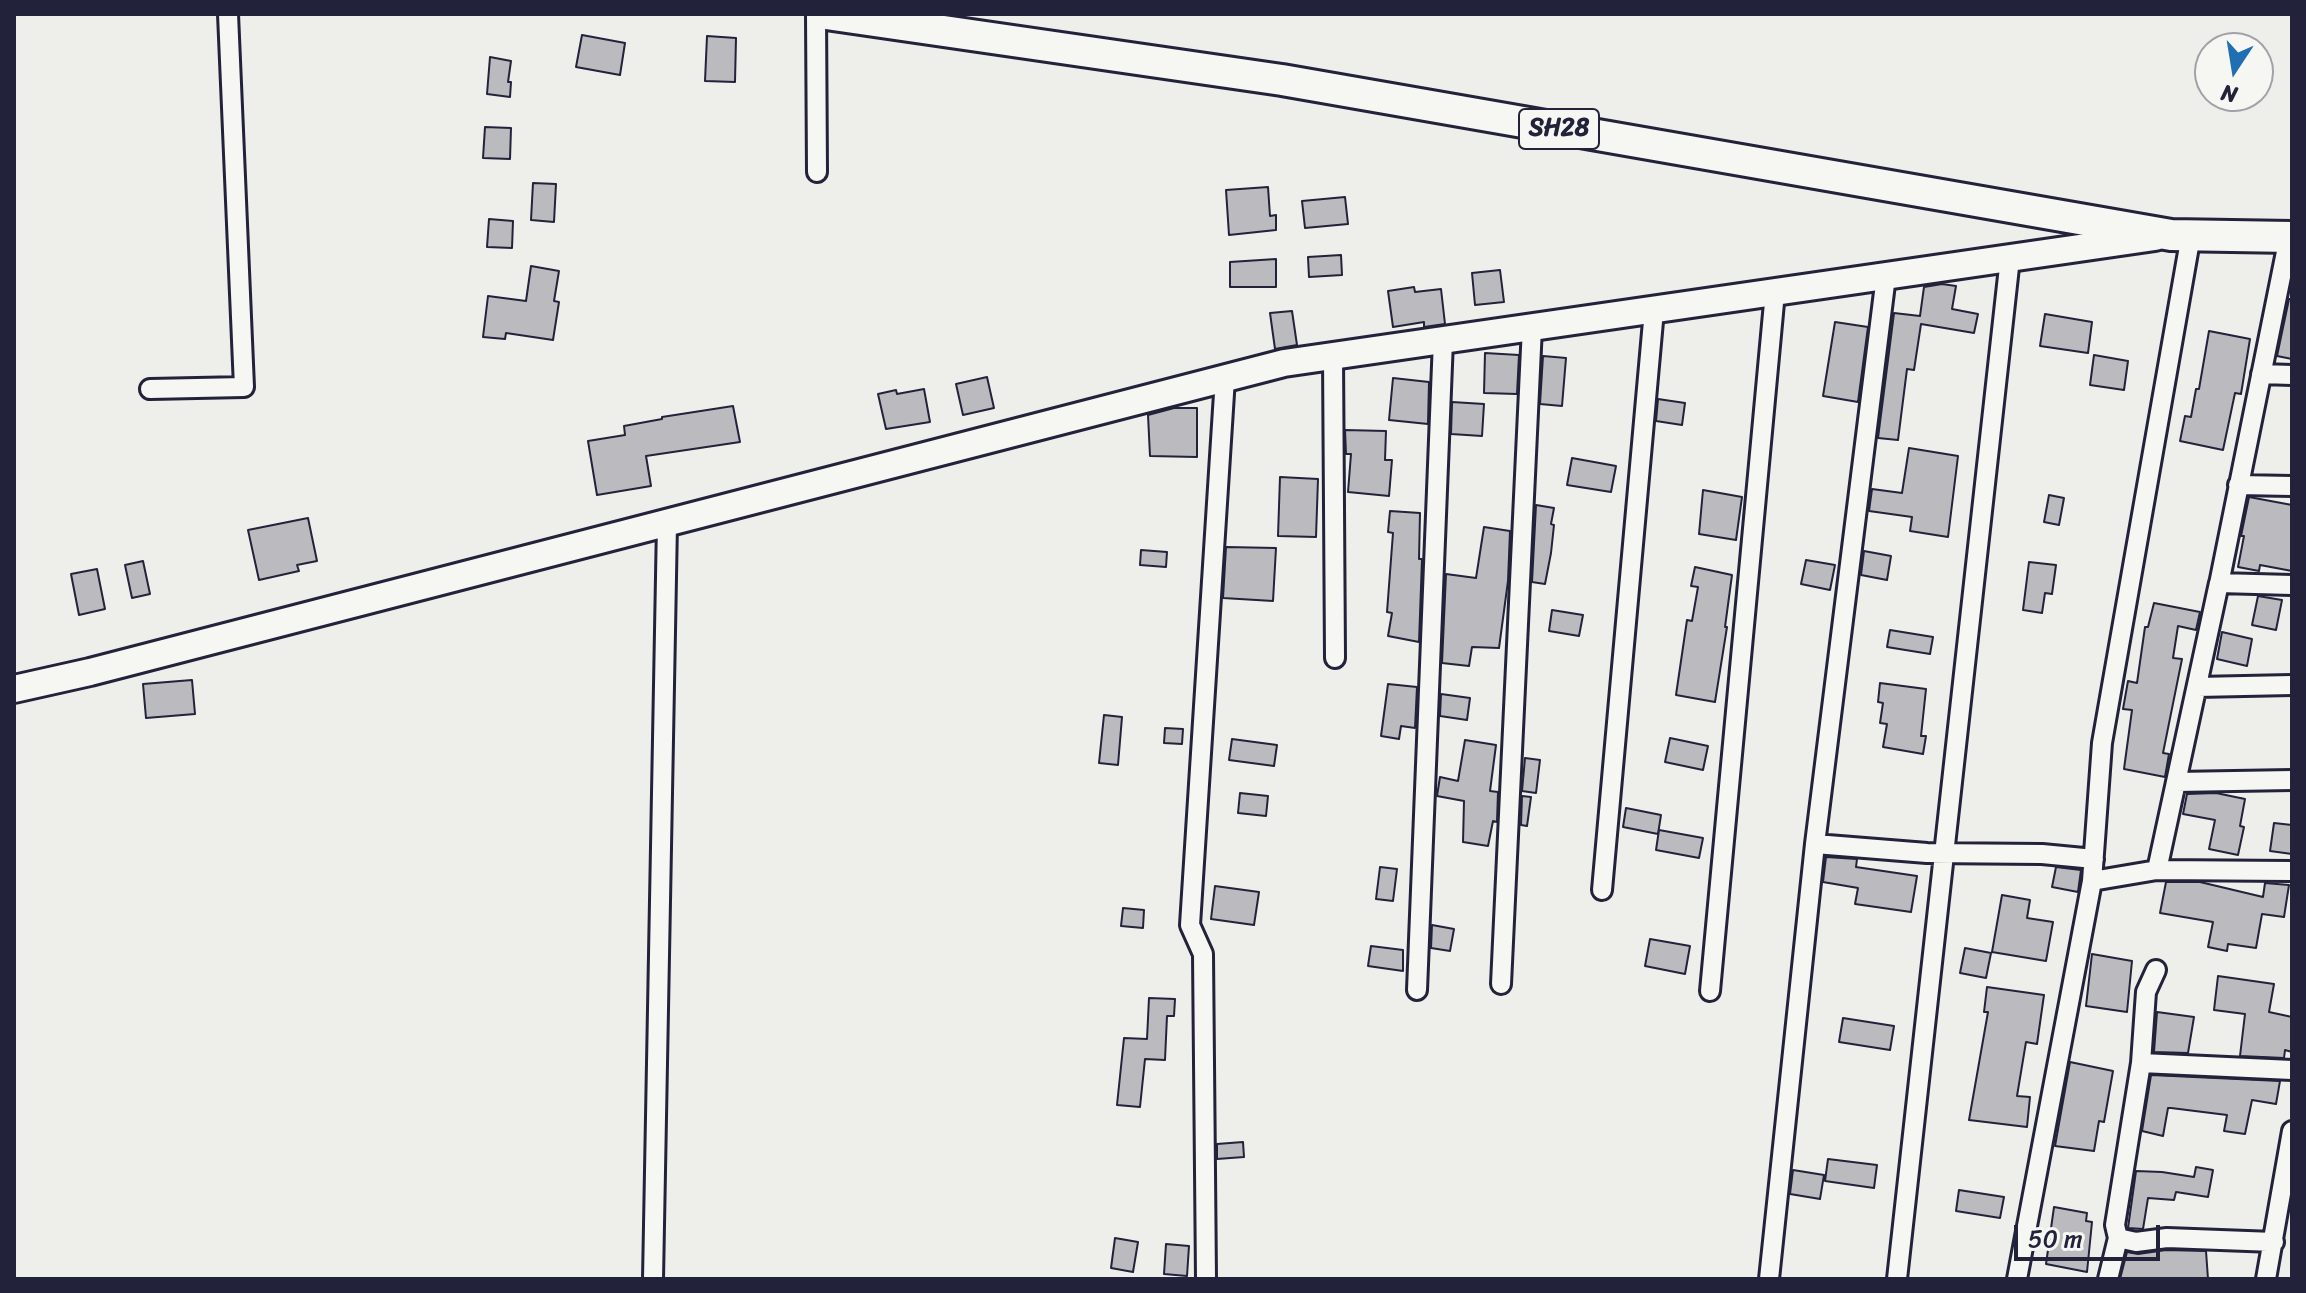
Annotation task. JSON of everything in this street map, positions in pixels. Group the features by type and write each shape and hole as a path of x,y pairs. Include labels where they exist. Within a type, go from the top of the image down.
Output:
{"main road":[{"name":"SH28","path":"826,14 880,18 1282,80 2181,235 2290,237"}],"street":[{"path":"150,389 244,387 228,14"},
{"path":"816,14 817,172"},
{"path":"14,689 90,672 1284,363 2181,235 2102,743 2092,881 2017,1279"},
{"path":"2157,870 2290,237"},
{"path":"1897,1279 2010,258"},
{"path":"1769,1279 1815,844 1886,276"},
{"path":"1710,991 1775,292"},
{"path":"1602,890 1654,310"},
{"path":"1501,984 1532,327"},
{"path":"1417,990 1443,340"},
{"path":"1333,356 1335,658"},
{"path":"2261,374 2292,375"},
{"path":"1206,1279 1203,954 1190,925 1225,378"},
{"path":"2238,485 2292,486"},
{"path":"653,1279 667,523"},
{"path":"2218,589 2219,583 2292,585"},
{"path":"2197,687 2292,685"},
{"path":"2176,782 2292,780"},
{"path":"1815,844 2094,859"},
{"path":"2092,881 2157,870 2292,871"},
{"path":"2108,1279 2118,1238 2115,1225 2141,1063 2146,992 2156,970"},
{"path":"2141,1063 2292,1070"},
{"path":"2266,1279 2292,1131"},
{"path":"2118,1238 2136,1242 2167,1238 2274,1242"}],"building":[{"path":"582,35 625,43 620,75 576,67"},
{"path":"707,36 736,38 735,82 705,81"},
{"path":"490,57 511,61 508,82 511,82 510,97 487,94"},
{"path":"485,127 511,128 510,159 483,158"},
{"path":"533,183 556,184 554,222 531,220"},
{"path":"1268,187 1270,216 1276,215 1276,230 1229,235 1226,190"},
{"path":"1345,197 1348,224 1305,228 1302,201"},
{"path":"489,219 513,221 512,248 487,247"},
{"path":"1341,255 1342,275 1309,277 1308,257"},
{"path":"1276,259 1276,287 1230,287 1230,262"},
{"path":"531,266 559,271 554,301 559,302 553,340 506,333 505,339 483,337 488,296 526,301"},
{"path":"1500,270 1504,302 1475,305 1472,273"},
{"path":"1942,284 1956,286 1952,309 1978,314 1974,333 1921,324 1914,370 1907,369 1898,440 1878,438 1894,313 1920,316 1924,287"},
{"path":"1414,287 1415,292 1441,289 1445,324 1424,327 1424,322 1393,327 1388,291"},
{"path":"2289,299 2292,299 2292,359 2277,356"},
{"path":"1292,311 1297,345 1275,349 1270,313"},
{"path":"2045,314 2092,322 2088,353 2040,346"},
{"path":"1835,322 1868,327 1858,402 1823,396"},
{"path":"2209,331 2250,339 2241,394 2235,393 2223,450 2180,441 2185,416 2191,417 2196,389 2199,389"},
{"path":"1485,353 1519,355 1517,394 1484,393"},
{"path":"2094,355 2128,361 2124,390 2090,385"},
{"path":"1543,356 1566,358 1562,406 1540,404"},
{"path":"987,377 994,408 963,415 956,384"},
{"path":"1393,378 1429,382 1428,424 1389,420"},
{"path":"924,389 930,422 886,429 878,394"},
{"path":"1658,399 1685,403 1682,425 1656,421"},
{"path":"1452,402 1484,404 1482,436 1451,434"},
{"path":"733,406 740,442 646,456 651,486 597,495 588,441 625,435 624,426"},
{"path":"1174,408 1197,408 1197,457 1150,456 1148,415"},
{"path":"1345,430 1386,431 1385,460 1392,460 1389,496 1348,492 1351,454 1346,454"},
{"path":"1909,448 1958,456 1948,537 1910,531 1912,517 1869,511 1872,489 1902,493"},
{"path":"1572,458 1616,466 1611,492 1567,485"},
{"path":"1280,477 1318,479 1316,537 1278,536"},
{"path":"1703,490 1742,497 1736,540 1699,534"},
{"path":"2049,495 2064,498 2059,525 2044,522"},
{"path":"2249,497 2292,505 2292,571 2260,565 2259,571 2238,567"},
{"path":"1536,505 1554,508 1545,584 1532,582"},
{"path":"1390,511 1420,513 1419,642 1388,636 1392,613 1387,612 1393,533 1388,532"},
{"path":"308,518 317,561 297,565 299,571 259,580 248,530"},
{"path":"1484,527 1510,531 1508,581 1499,648 1472,647 1469,666 1442,663 1446,574 1476,578"},
{"path":"1226,547 1276,548 1273,601 1223,598"},
{"path":"1141,550 1167,552 1166,567 1140,565"},
{"path":"1864,551 1891,556 1887,580 1861,575"},
{"path":"1806,560 1835,565 1830,590 1801,584"},
{"path":"143,561 150,594 132,598 125,565"},
{"path":"2029,562 2056,565 2052,594 2045,593 2042,613 2023,610"},
{"path":"1695,567 1732,575 1715,702 1676,695 1687,620 1692,621 1698,587 1691,586"},
{"path":"97,569 105,609 79,615 71,574"},
{"path":"2258,596 2282,600 2276,630 2252,625"},
{"path":"2154,603 2200,612 2196,630 2178,626 2173,658 2182,659 2163,753 2169,754 2165,777 2124,769 2132,710 2123,709 2128,681 2137,683 2145,627 2148,627"},
{"path":"1552,610 1583,615 1579,636 1549,631"},
{"path":"1890,630 1933,637 1930,654 1887,647"},
{"path":"2222,632 2252,639 2247,666 2217,659"},
{"path":"192,680 195,714 146,718 143,684"},
{"path":"1880,683 1926,689 1921,736 1926,736 1923,754 1883,747 1887,724 1880,723 1883,703 1878,702"},
{"path":"1388,684 1417,687 1415,728 1401,726 1399,739 1381,736"},
{"path":"1441,694 1470,698 1467,720 1440,716"},
{"path":"1104,715 1122,717 1118,765 1099,763"},
{"path":"1165,728 1183,729 1182,744 1164,743"},
{"path":"1670,738 1708,746 1703,770 1665,762"},
{"path":"1232,739 1277,745 1274,766 1229,760"},
{"path":"1465,740 1496,745 1490,791 1498,792 1497,822 1493,821 1488,846 1463,842 1464,801 1437,796 1440,777 1458,781"},
{"path":"1525,758 1540,760 1536,793 1522,791"},
{"path":"1240,793 1268,796 1266,816 1238,813"},
{"path":"2216,793 2245,799 2240,826 2244,827 2238,855 2209,849 2215,820 2183,814 2187,794"},
{"path":"1522,796 1531,797 1527,826 1521,825"},
{"path":"1626,808 1661,815 1658,834 1623,827"},
{"path":"2274,823 2292,825 2292,854 2270,851"},
{"path":"1659,830 1703,838 1699,858 1656,850"},
{"path":"1826,857 1857,859 1856,867 1917,876 1911,912 1855,904 1858,888 1823,882"},
{"path":"1380,867 1397,869 1393,901 1376,899"},
{"path":"2056,867 2081,870 2078,892 2052,887"},
{"path":"2166,882 2200,882 2263,897 2265,883 2289,885 2284,917 2262,914 2256,948 2228,944 2227,951 2208,947 2213,922 2160,913"},
{"path":"1215,886 1259,892 1254,925 1211,919"},
{"path":"2002,895 2030,900 2027,918 2053,922 2046,961 1992,952"},
{"path":"1123,908 1144,910 1143,928 1121,926"},
{"path":"1432,925 1454,929 1450,951 1431,948"},
{"path":"1650,939 1690,946 1685,974 1645,966"},
{"path":"1371,946 1403,950 1403,971 1368,966"},
{"path":"1965,948 1991,953 1986,978 1960,973"},
{"path":"2092,954 2132,961 2127,1012 2086,1006"},
{"path":"2218,976 2274,984 2269,1012 2292,1017 2292,1052 2285,1050 2284,1058 2240,1056 2245,1014 2214,1010"},
{"path":"1987,987 2044,995 2037,1044 2026,1042 2017,1096 2030,1097 2027,1127 1969,1120 1988,1012 1984,1012"},
{"path":"1149,998 1175,999 1174,1016 1167,1016 1165,1060 1145,1059 1140,1107 1117,1105 1124,1038 1147,1039"},
{"path":"2157,1012 2194,1017 2188,1053 2154,1052"},
{"path":"1843,1018 1894,1026 1890,1050 1839,1042"},
{"path":"2070,1062 2113,1071 2104,1122 2099,1121 2094,1151 2055,1146"},
{"path":"2151,1075 2280,1081 2276,1104 2252,1100 2245,1134 2224,1131 2227,1115 2168,1108 2163,1136 2142,1131"},
{"path":"1243,1142 1244,1157 1217,1159 1217,1144"},
{"path":"1828,1159 1877,1165 1874,1188 1825,1181"},
{"path":"2196,1167 2213,1170 2208,1197 2176,1192 2174,1200 2148,1198 2143,1229 2128,1228 2136,1171 2194,1177"},
{"path":"1793,1170 1824,1175 1820,1199 1790,1194"},
{"path":"1959,1190 2004,1197 2000,1218 1956,1211"},
{"path":"2054,1207 2087,1213 2086,1221 2092,1222 2087,1272 2046,1264"},
{"path":"1115,1238 1138,1242 1133,1272 1111,1268"},
{"path":"1166,1244 1189,1246 1187,1276 1164,1274"},
{"path":"2166,1250 2206,1251 2208,1279 2120,1279 2127,1252 2138,1254"}]}
